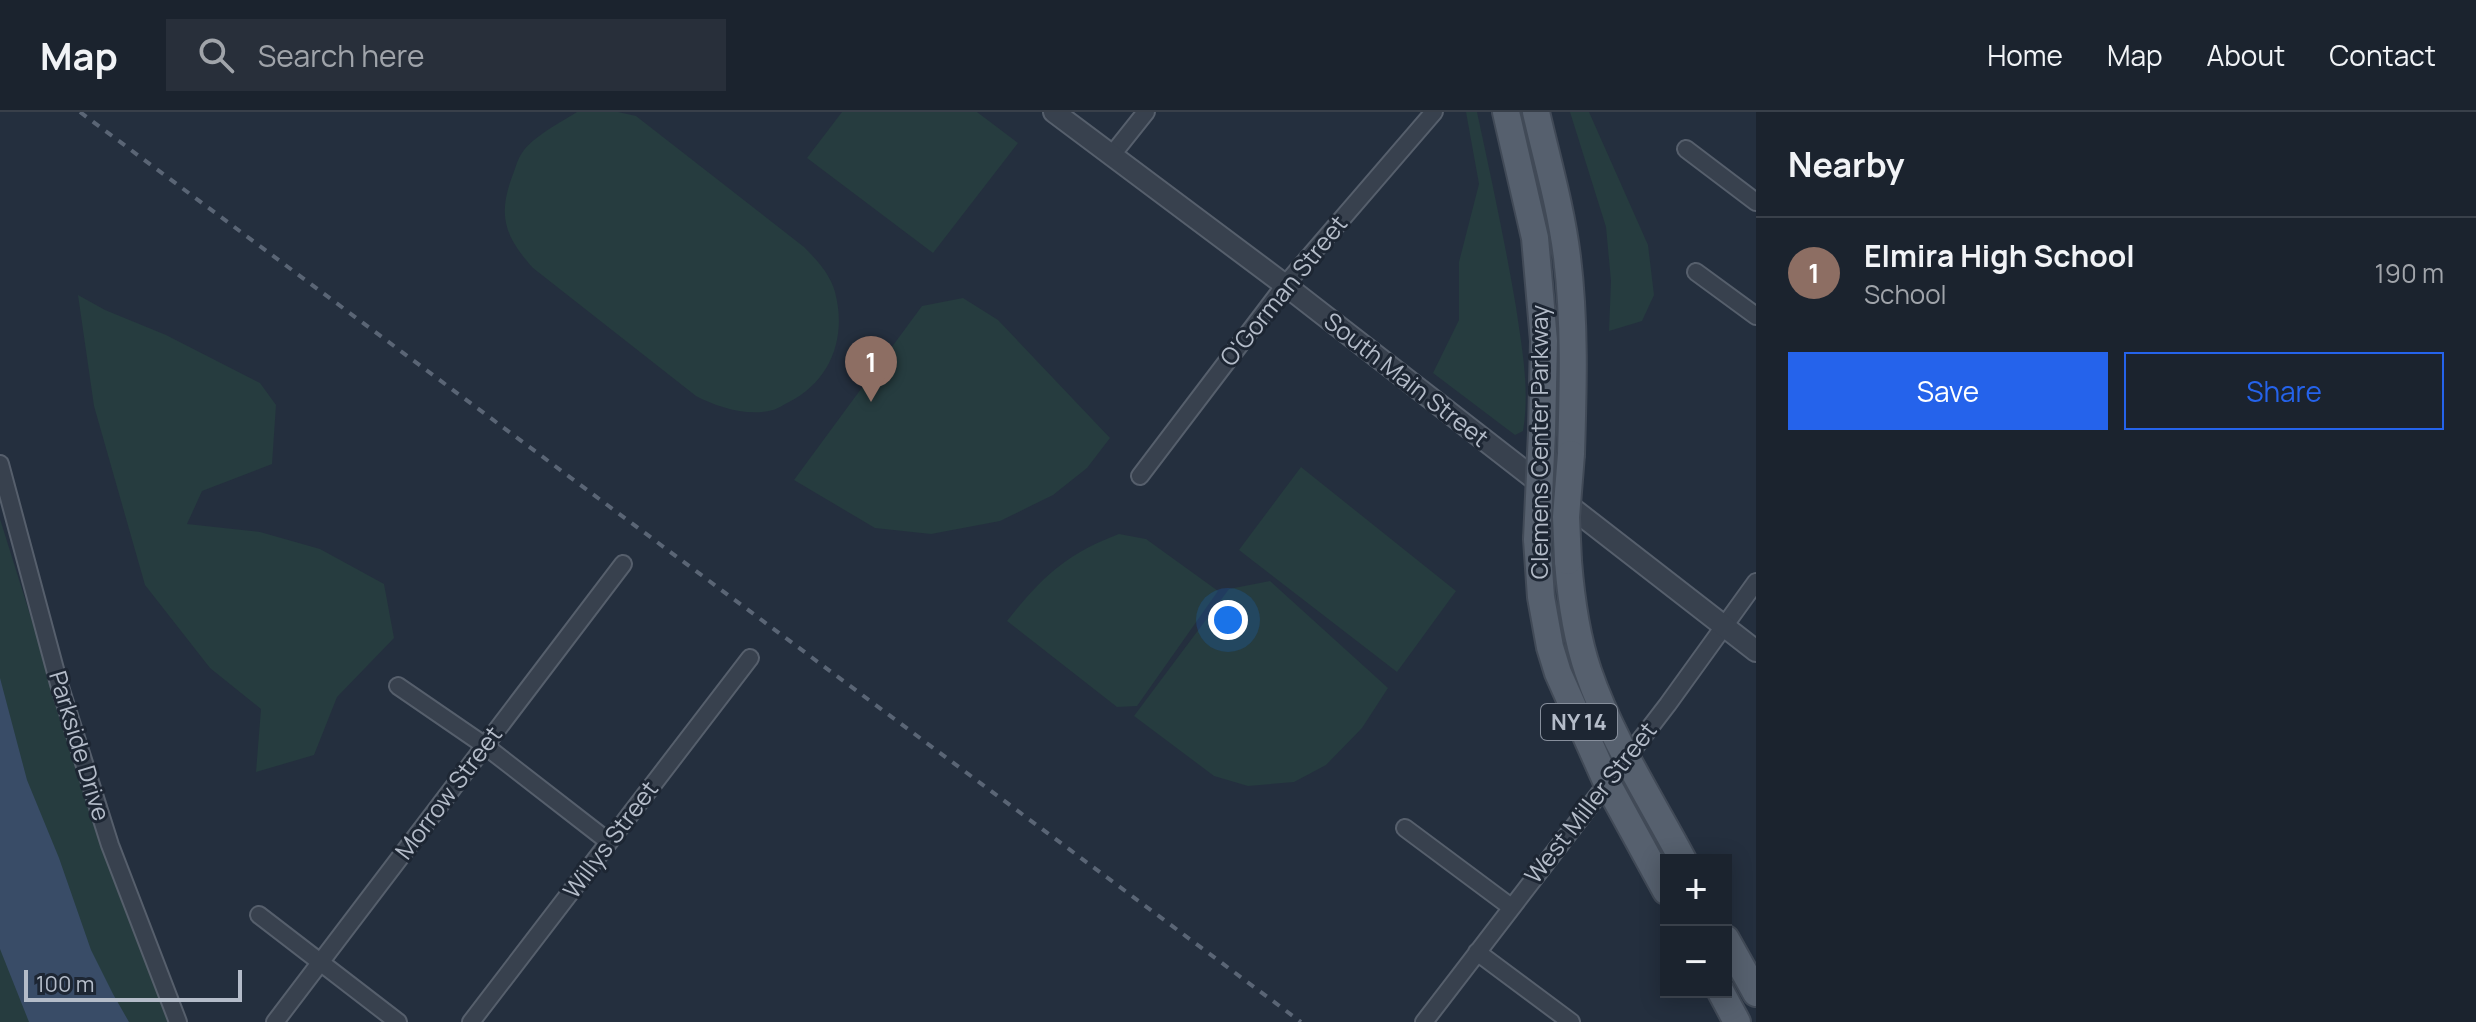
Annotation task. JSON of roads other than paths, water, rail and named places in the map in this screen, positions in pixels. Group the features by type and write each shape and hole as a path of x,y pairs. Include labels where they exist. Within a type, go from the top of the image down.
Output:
{"main road":[{"name":"Clemens Center Parkway","path":"1506,112 1535,238 1541,287 1544,341 1537,539 1541,597 1550,647 1567,698 1607,783 1660,880"},
{"name":"Clemens Center Parkway","path":"1536,112 1567,259 1574,363 1566,517 1575,622 1584,660 1599,700 1626,758 1680,854"},
{"path":"1732,950 1756,993"},
{"path":"1724,998 1737,1022"}],"street":[{"name":"South Main Street","path":"1054,112 1285,285 1756,651"},
{"path":"1111,156 1146,112"},
{"name":"O'Gorman Street","path":"1140,476 1285,285 1434,112"},
{"path":"1686,149 1756,202"},
{"path":"1696,272 1756,316"},
{"name":"Parkside Drive","path":"0,464 59,684 110,845 178,1022"},
{"name":"Morrow Street","path":"275,1022 623,564"},
{"name":"West Miller Street","path":"1424,1022 1756,582"},
{"name":"Willys Street","path":"471,1022 750,658"},
{"path":"398,686 484,745 609,842"},
{"path":"1405,828 1511,907"},
{"path":"259,915 398,1022"},
{"path":"1477,952 1571,1022"}],"water":[{"path":"0,678 27,780 59,858 91,950 129,1022 29,1022 0,949"}],"railway":[{"path":"80,112 1301,1022"}],"place":[{"name":"Elmira High School","path":"871,402"}]}
